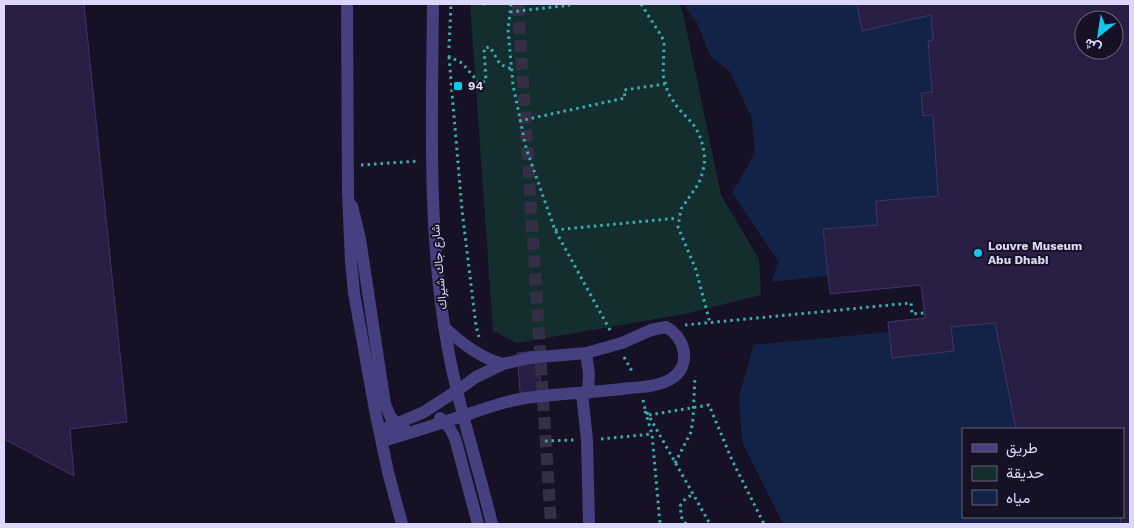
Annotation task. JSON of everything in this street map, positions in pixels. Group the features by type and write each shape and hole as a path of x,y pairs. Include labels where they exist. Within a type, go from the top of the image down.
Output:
{"street":[{"path":"347,4 348,228 354,293 381,436 402,524"},
{"name":"شارع جاك شيراك","path":"433,4 432,160 436,247 444,327 464,416 492,524"},
{"path":"348,194 360,238 385,404 391,418 414,432"},
{"path":"444,327 477,353 503,364"},
{"path":"666,327 672,330 681,340 685,353 682,368 672,379 665,382 640,387 520,399 414,432 381,436 398,424 424,412 476,376 503,364 522,359 586,353 618,344 651,330 666,327"},
{"path":"586,353 590,374 585,393 590,524"},
{"path":"424,412 438,416 445,422 455,438 478,524"}],"path":[{"path":"451,4 448,56 462,210 476,326 481,344"},
{"path":"511,4 508,30 511,69 519,121 536,178 555,230 640,387 652,434 660,524"},
{"path":"641,4 662,37 664,44 662,67 665,84 672,101 699,134 704,152 703,171 699,183 681,209 678,226 680,235 696,270 710,323 911,304 912,314 924,313"},
{"path":"510,12 570,5"},
{"path":"433,51 462,63 479,83 486,81 484,48 490,47 500,64 511,69"},
{"path":"519,121 625,98 624,90 665,84"},
{"path":"348,166 432,160"},
{"path":"555,230 678,218"},
{"path":"675,464 691,432 693,419 695,368 685,353"},
{"path":"650,416 709,405 732,460 764,524"},
{"path":"645,409 710,524"},
{"path":"686,524 682,519 680,506 686,498 692,495"}],"green space":[{"path":"470,4 680,4 721,195 759,259 761,295 685,314 517,343 493,331"}],"water":[{"path":"683,4 1130,4 1130,524 783,524 742,442 739,396 778,261 732,193 755,153 752,119 730,72 711,57 697,23"}],"pier":[{"path":"828,276 830,294 921,285 925,318 888,321 889,332 751,345 769,282"}],"building":[{"path":"4,4 84,4 127,422 70,429 74,476 4,439"},
{"name":"Louvre Museum Abu Dhabi","path":"857,4 1130,4 1130,524 1121,524 1120,518 1124,518 1124,428 1016,428 995,323 951,327 954,351 892,358 888,322 925,318 921,285 830,294 823,229 877,225 876,201 938,196 933,115 923,116 921,93 932,92 928,41 933,40 931,15 862,31"},
{"path":"538,351 542,401 521,403 517,353"}],"tunnel":[{"path":"518,4 551,524"}],"place":[{"name":"94","path":"458,86"},
{"name":"Louvre Museum Abu Dhabi","path":"978,253"}]}
